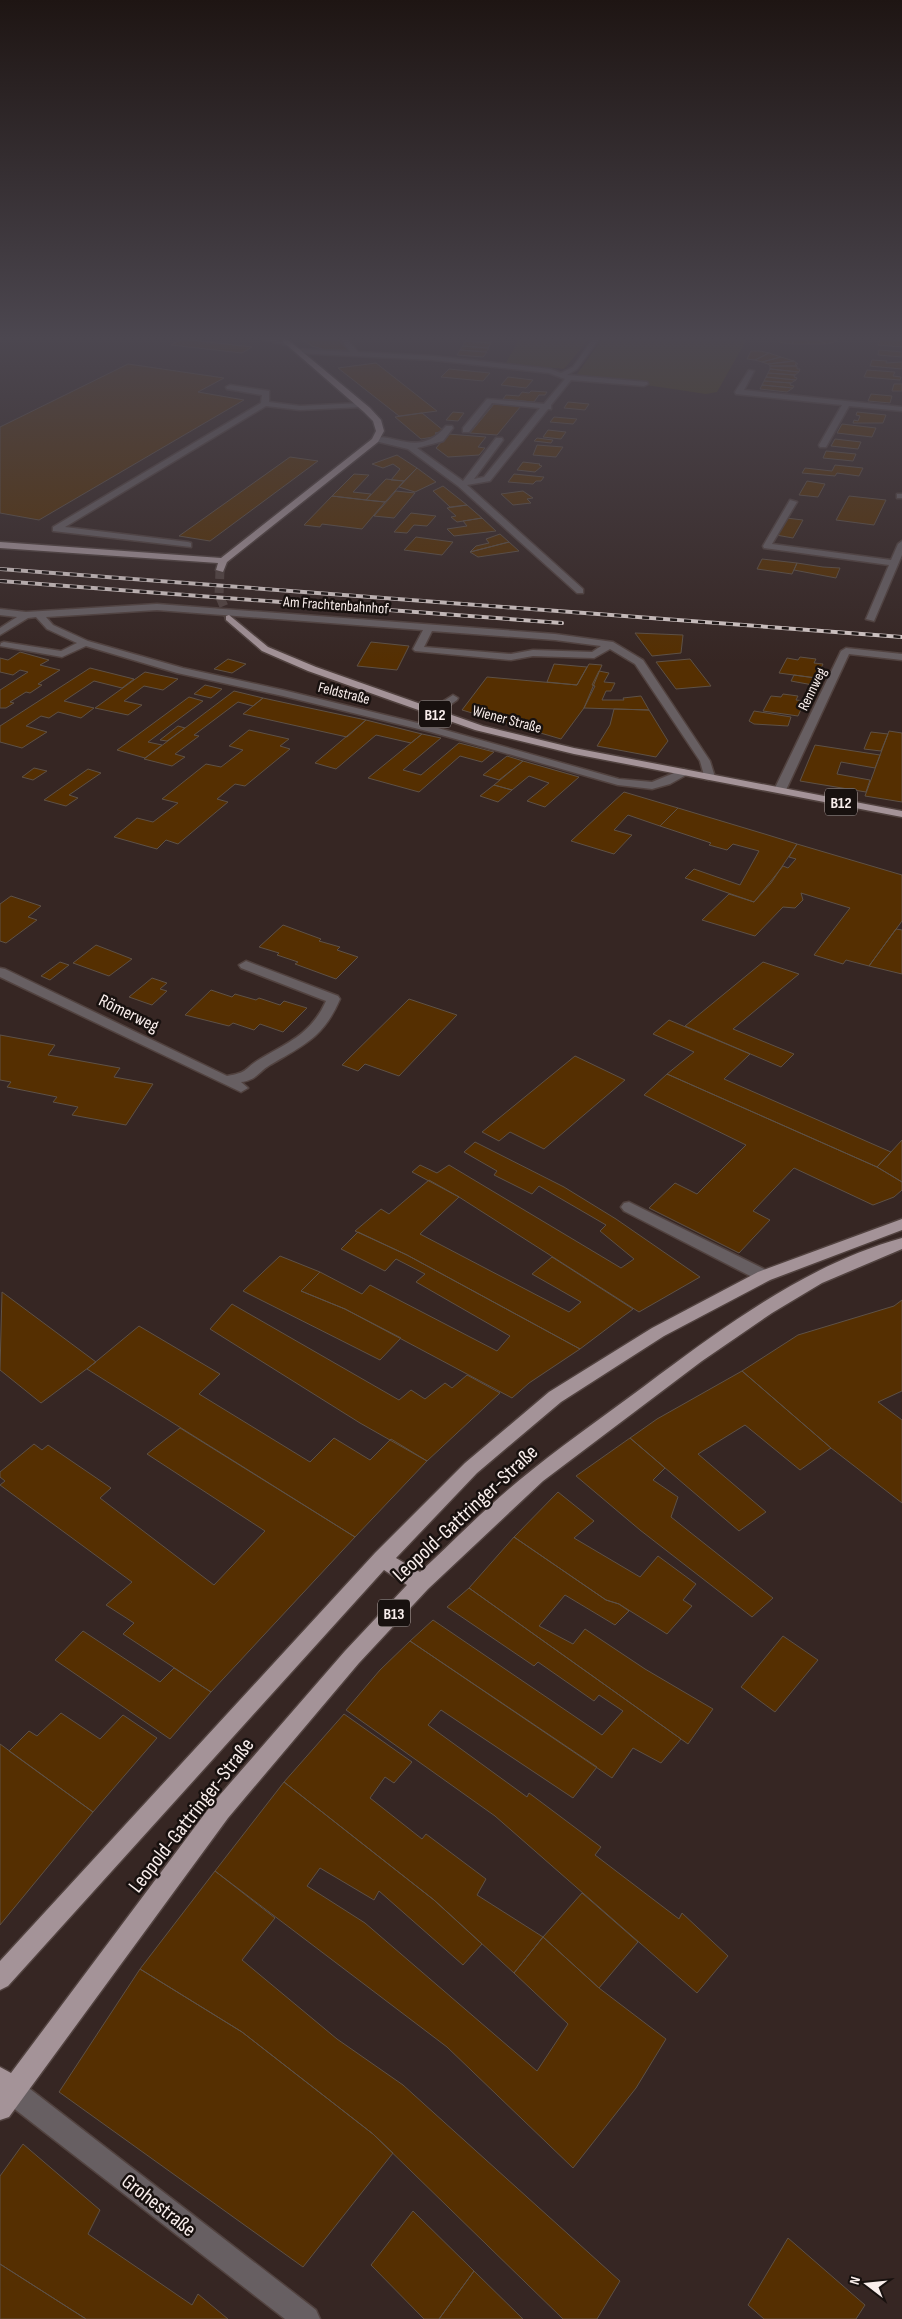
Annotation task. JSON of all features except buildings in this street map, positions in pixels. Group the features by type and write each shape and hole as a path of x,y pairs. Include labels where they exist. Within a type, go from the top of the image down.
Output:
{"main road":[{"path":"0,545 222,566 366,447"},
{"name":"Wiener Straße","path":"229,618 248,636 265,648 312,669 432,713 517,738 902,814"},
{"name":"Leopold-Gattringer-Straße","path":"0,1978 382,1558 471,1468 556,1397 658,1332 764,1276 902,1224"},
{"name":"Leopold-Gattringer-Straße","path":"4,2093 220,1811 352,1657 421,1583 536,1476 696,1357 766,1309 816,1279 902,1243"},
{"path":"382,1558 421,1583"}],"street":[{"path":"188,545 56,529 193,447"},
{"path":"411,447 464,483 580,591"},
{"path":"464,483 492,447"},
{"path":"464,483 488,479 514,447"},
{"path":"792,502 767,546 894,563"},
{"path":"871,619 902,544"},
{"name":"Am Frachtenbahnhof","path":"39,615 157,608 564,638 610,644 629,652 639,662 705,761 709,777"},
{"path":"0,612 39,615"},
{"path":"0,622 12,614"},
{"path":"0,632 26,615"},
{"name":"Feldstraße","path":"39,615 50,627 85,643 181,671 283,693 434,730 618,782 642,786 660,786 684,772"},
{"path":"429,628 418,649 511,657 533,653 594,655 610,644"},
{"path":"4,644 62,654 85,643"},
{"name":"Rennweg","path":"780,790 846,651 902,656"},
{"path":"273,700 283,693"},
{"path":"432,713 453,698"},
{"path":"226,1080 248,1077 263,1063 297,1045 325,1018 333,999 246,965"},
{"name":"Römerweg","path":"0,972 241,1088"},
{"path":"629,1206 764,1276"},
{"name":"Grohestraße","path":"4,2093 306,2319"}],"tunnel":[{"path":"220,570 219,595 229,618"}],"railway":[{"path":"0,569 902,637"},
{"path":"0,581 562,623"}]}
